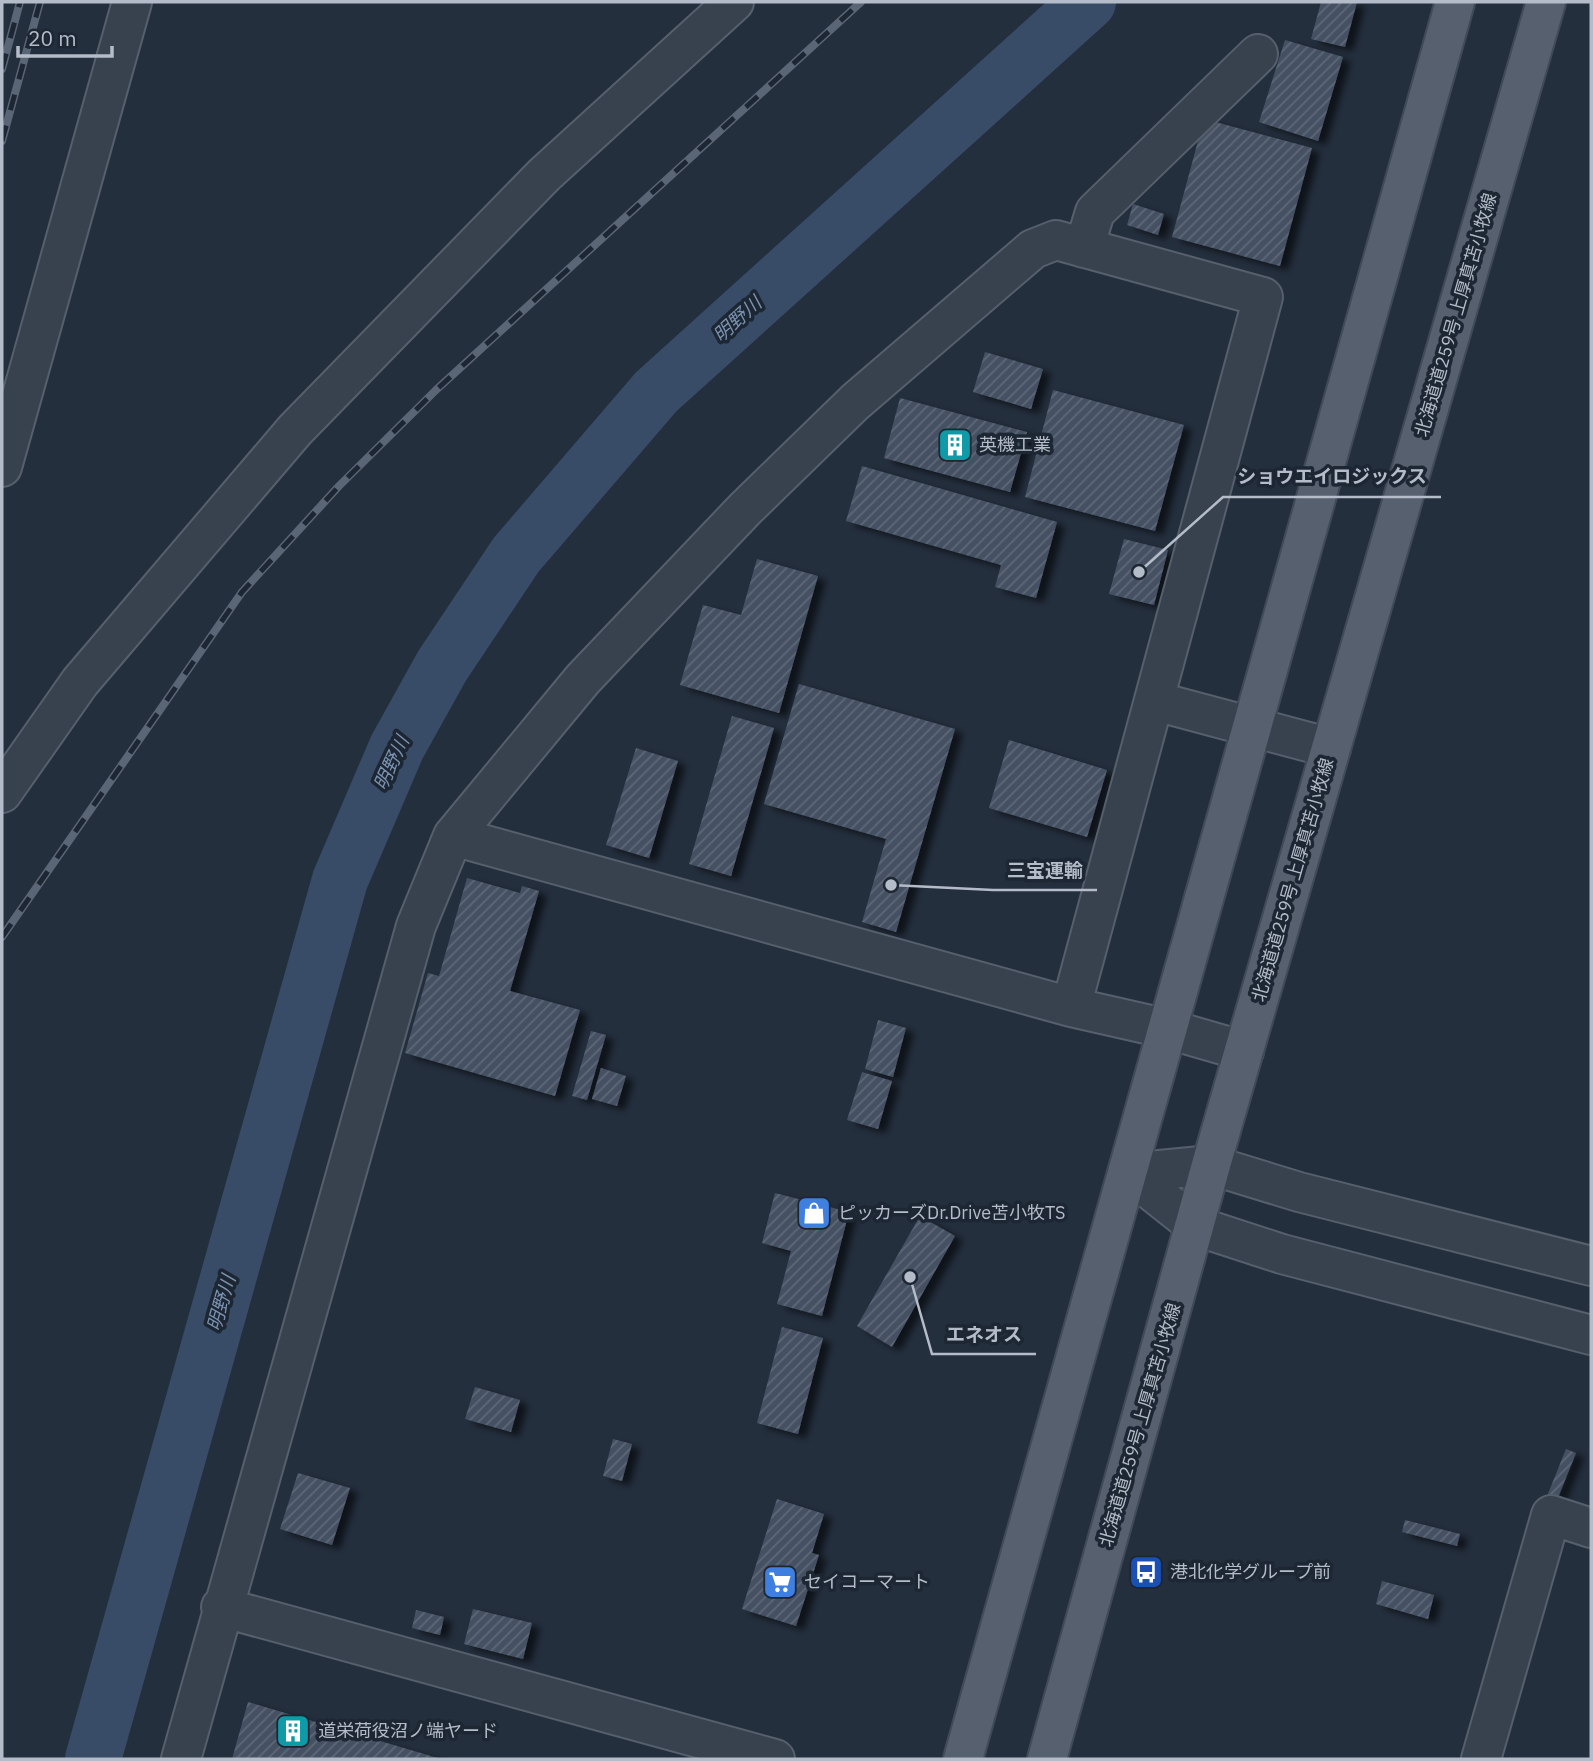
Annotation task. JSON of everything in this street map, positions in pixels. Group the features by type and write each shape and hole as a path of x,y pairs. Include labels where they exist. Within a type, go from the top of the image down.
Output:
{"main road":[{"path":"963,1759 1254,728 1455,2"},
{"name":"北海道道259号 上厚真苫小牧線","path":"1047,1759 1211,1165 1546,2"}],"street":[{"path":"2,467 132,2"},
{"path":"2,793 80,682 295,430 544,176 734,2"},
{"path":"1084,247 1095,212 1258,54"},
{"path":"181,1759 221,1607 416,926 453,836 583,679 746,508 855,402 1033,249 1056,240 1263,298 1071,1007"},
{"path":"1155,701 1331,748"},
{"path":"453,836 1071,1007 1168,1029 1244,1051"},
{"path":"1129,1173 1211,1165 1299,1192 1591,1266"},
{"path":"1129,1173 1196,1226 1282,1254 1591,1335"},
{"path":"1481,1759 1551,1515 1591,1528"},
{"path":"221,1607 775,1759"}],"building":[{"path":"1321,2 1357,2 1345,47 1311,39"},
{"path":"1285,40 1343,57 1318,141 1259,122"},
{"path":"1204,119 1312,148 1280,266 1172,237"},
{"path":"1133,204 1164,214 1158,235 1127,225"},
{"path":"985,352 1043,369 1031,409 973,392"},
{"path":"1053,390 1184,425 1155,531 1025,497"},
{"name":"英機工業","path":"900,398 1027,432 1010,492 884,458"},
{"path":"862,466 1057,522 1036,598 995,587 1001,565 846,521"},
{"path":"1124,539 1168,550 1154,605 1109,594"},
{"path":"757,559 818,576 779,713 680,685 703,605 741,615"},
{"path":"799,684 955,729 896,932 862,922 886,839 764,804"},
{"path":"732,716 774,728 731,876 689,864"},
{"path":"1009,740 1107,770 1087,837 989,808"},
{"path":"636,748 678,761 649,858 606,845"},
{"path":"467,878 520,893 522,886 539,891 510,991 580,1010 555,1096 405,1053 428,973 439,976"},
{"path":"878,1020 906,1028 893,1077 865,1069"},
{"path":"591,1031 606,1035 587,1100 572,1096"},
{"path":"601,1068 626,1076 617,1106 592,1099"},
{"path":"862,1072 892,1081 878,1129 847,1120"},
{"path":"775,1193 849,1212 822,1316 777,1304 791,1251 762,1243"},
{"path":"920,1216 955,1236 892,1347 857,1326"},
{"path":"782,1327 823,1338 798,1434 757,1423"},
{"path":"475,1387 520,1400 511,1432 465,1419"},
{"path":"613,1439 632,1444 622,1481 603,1476"},
{"path":"1566,1449 1576,1453 1553,1510 1543,1506"},
{"path":"298,1473 350,1488 332,1545 280,1529"},
{"name":"セイコーマート","path":"777,1499 824,1514 812,1553 819,1555 796,1626 742,1609"},
{"path":"1405,1520 1460,1534 1457,1546 1402,1532"},
{"path":"1382,1581 1434,1595 1428,1619 1376,1604"},
{"path":"473,1609 532,1623 523,1659 464,1644"},
{"path":"416,1610 444,1617 440,1635 412,1628"},
{"name":"道栄荷役沼ノ端ヤード","path":"248,1702 441,1759 232,1759"}],"waterway":[{"name":"明野川","path":"93,1759 340,880 397,747 442,666 516,555 656,392 1088,2"}],"railway":[{"path":"2,69 20,2"},
{"path":"2,141 40,2"},
{"path":"2,937 242,592 339,486 436,390 861,2"}],"place":[{"name":"英機工業","path":"955,445"},
{"name":"ショウエイロジックス","path":"1139,572"},
{"name":"三宝運輸","path":"891,885"},
{"name":"ピッカーズDr.Drive苫小牧TS","path":"814,1213"},
{"name":"エネオス","path":"910,1277"},
{"name":"港北化学グループ前","path":"1146,1572"},
{"name":"セイコーマート","path":"780,1582"},
{"name":"道栄荷役沼ノ端ヤード","path":"293,1731"}]}
